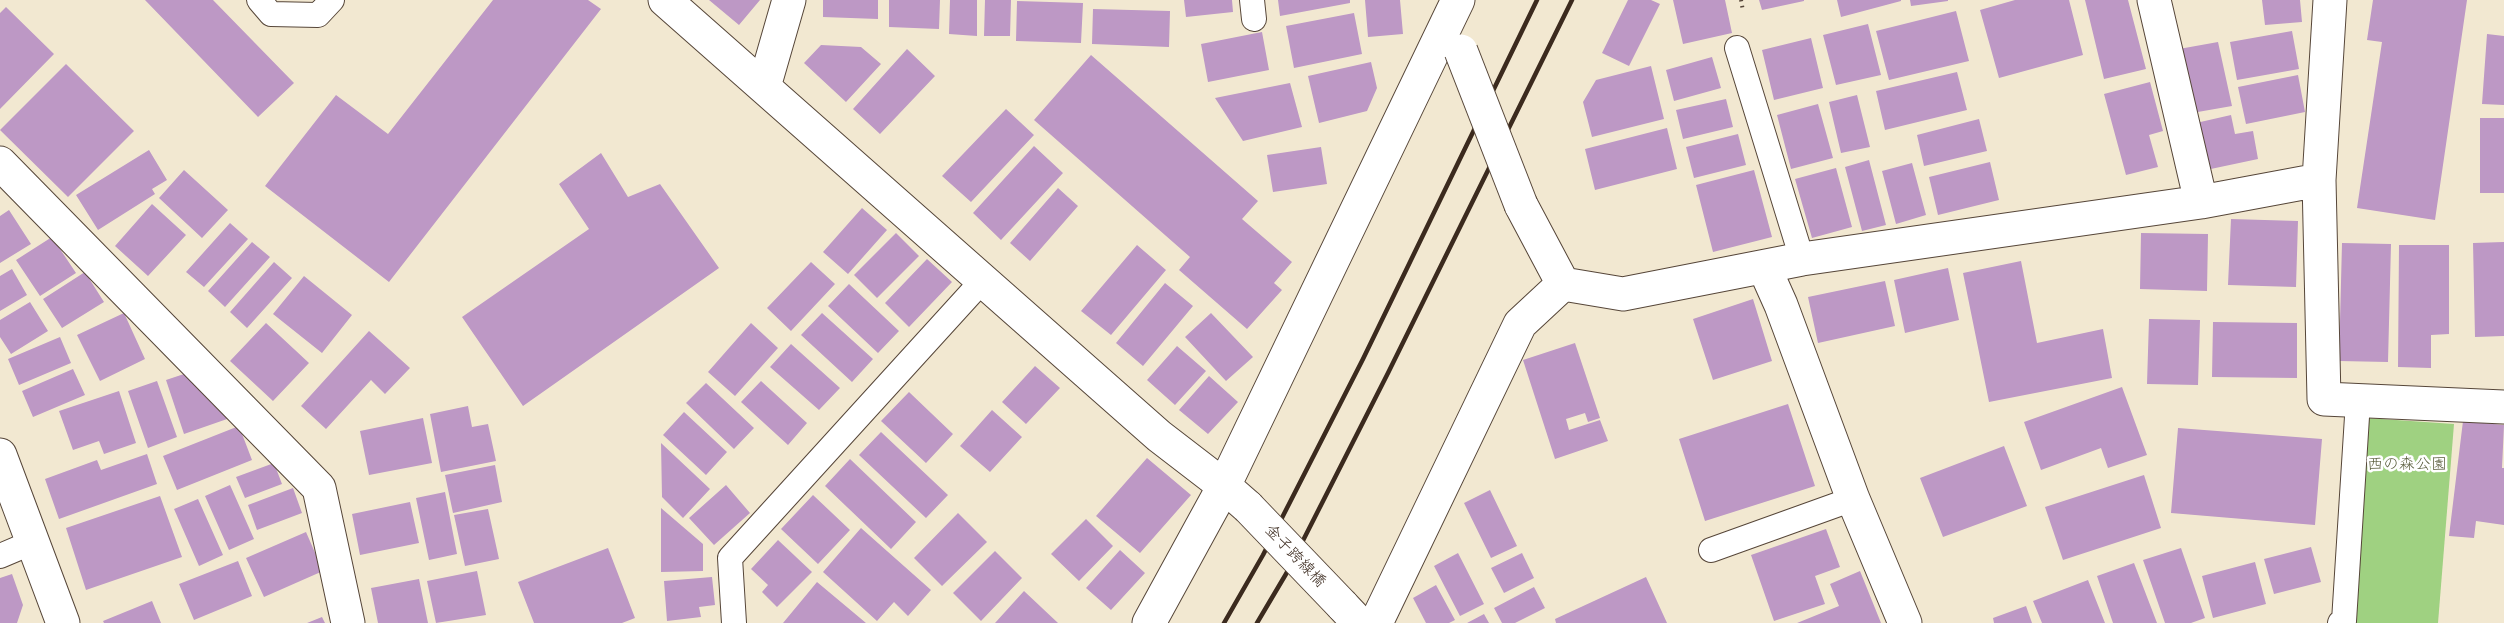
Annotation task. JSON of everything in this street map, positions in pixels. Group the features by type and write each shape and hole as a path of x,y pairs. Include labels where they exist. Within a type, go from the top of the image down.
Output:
{"street":[{"name":"金子跨線橋","path":"665,0 1159,436 1248,507 1350,614"},
{"path":"764,87 789,0"},
{"path":"2154,0 2201,202"},
{"path":"2330,0 2319,180 2324,399 2504,407"},
{"path":"1453,10 1461,51 1521,205 1563,285"},
{"path":"1149,623 1224,486 1453,10"},
{"path":"0,163 319,488 348,623"},
{"path":"1563,285 1623,294 1802,259 2201,202 2319,180"},
{"path":"1764,267 1831,422 1853,499 1905,623"},
{"path":"1376,623 1520,324 1563,285"},
{"path":"0,455 63,623"}],"lane":[{"path":"259,0 271,14 318,15 332,0"},
{"path":"1737,48 1802,259"},
{"path":"734,623 730,558 982,280"},
{"path":"2340,623 2344,621 2358,401"},
{"path":"1711,549 1853,499"},
{"path":"0,555 33,542"}],"green space":[{"name":"西の森公園","path":"2367,418 2454,424 2438,623 2352,623"}],"building":[{"path":"145,0 213,0 294,83 258,117"},
{"path":"493,0 588,0 601,9 389,282 265,186 336,95 388,134"},
{"path":"709,0 760,0 739,25"},
{"path":"823,0 878,0 878,19 823,17"},
{"path":"889,0 940,0 939,29 889,27"},
{"path":"950,0 977,0 977,36 949,34"},
{"path":"985,0 1011,0 1010,36 984,36"},
{"path":"1184,0 1232,0 1233,12 1186,17"},
{"path":"1278,0 1350,0 1350,3 1280,16"},
{"path":"1365,0 1400,0 1403,34 1368,37"},
{"path":"1628,0 1651,0 1660,4 1629,66 1602,53"},
{"path":"1673,0 1725,0 1732,33 1683,44"},
{"path":"1759,0 1804,0 1804,1 1762,10"},
{"path":"1837,0 1901,0 1901,1 1841,17"},
{"path":"1910,0 1948,0 1948,1 1911,6"},
{"path":"2015,0 2069,0 2083,55 1999,78 1980,10"},
{"path":"2085,0 2128,0 2146,69 2104,79"},
{"path":"2262,0 2300,0 2302,22 2265,25"},
{"path":"2373,0 2467,0 2435,220 2357,208 2382,42 2367,40"},
{"path":"1017,1 1083,3 1081,43 1016,41"},
{"path":"6,7 54,54 0,109 0,13"},
{"path":"1093,9 1170,11 1169,47 1092,44"},
{"path":"1956,11 1969,61 1889,80 1876,31"},
{"path":"1354,13 1362,54 1294,68 1286,26"},
{"path":"1868,24 1881,75 1836,85 1823,35"},
{"path":"2292,31 2299,69 2237,80 2230,42"},
{"path":"1262,32 1269,70 1208,82 1201,44"},
{"path":"2487,34 2504,36 2504,105 2482,104"},
{"path":"1811,38 1823,88 1774,100 1762,50"},
{"path":"2218,42 2232,106 2192,113 2179,49"},
{"path":"821,45 861,47 881,64 846,102 804,63"},
{"path":"907,49 935,76 880,134 853,109"},
{"path":"1091,55 1258,201 1242,219 1292,262 1274,283 1282,290 1247,329 1179,270 1190,257 1034,120"},
{"path":"1712,57 1721,88 1674,101 1666,70"},
{"path":"1371,62 1377,88 1367,111 1319,123 1308,76"},
{"path":"66,64 134,131 68,197 0,130"},
{"path":"1651,66 1664,119 1592,137 1583,102 1596,80"},
{"path":"1957,72 1967,110 1885,130 1876,91"},
{"path":"2298,75 2305,112 2246,124 2238,87"},
{"path":"2150,82 2163,131 2149,135 2158,167 2126,175 2104,94"},
{"path":"1290,83 1302,127 1243,141 1215,98"},
{"path":"1857,95 1870,147 1841,153 1829,102"},
{"path":"1726,99 1733,127 1683,139 1676,110"},
{"path":"1818,104 1833,158 1791,169 1777,115"},
{"path":"1006,109 1034,135 971,202 942,176"},
{"path":"2231,115 2235,134 2253,131 2258,159 2206,170 2196,123"},
{"path":"2480,118 2504,118 2504,193 2480,193"},
{"path":"1979,119 1987,151 1924,166 1917,135"},
{"path":"1667,128 1677,169 1595,190 1585,149"},
{"path":"1738,134 1746,165 1694,178 1686,147"},
{"path":"1034,146 1063,173 1001,240 973,213"},
{"path":"1321,147 1327,184 1273,192 1267,155"},
{"path":"149,150 167,180 152,189 155,194 98,230 76,195"},
{"path":"601,153 628,197 660,184 719,268 523,406 462,317 589,229 559,184"},
{"path":"1869,160 1886,225 1862,231 1845,167"},
{"path":"1990,162 1999,200 1938,215 1929,177"},
{"path":"1912,163 1926,215 1896,224 1882,171"},
{"path":"1836,168 1852,227 1812,238 1795,179"},
{"path":"184,170 228,210 202,238 159,198"},
{"path":"1754,170 1772,237 1713,252 1696,185"},
{"path":"1058,188 1078,206 1030,261 1010,243"},
{"path":"152,204 186,235 148,276 115,246"},
{"path":"862,208 887,230 848,274 823,252"},
{"path":"9,210 31,244 0,263 0,216"},
{"path":"2231,219 2298,221 2296,287 2228,285"},
{"path":"230,223 248,239 204,287 186,272"},
{"path":"896,233 919,256 877,298 854,275"},
{"path":"2141,233 2208,234 2207,291 2140,289"},
{"path":"52,237 76,273 40,296 16,260"},
{"path":"252,242 270,257 225,307 208,291"},
{"path":"2504,242 2504,336 2475,337 2473,243"},
{"path":"2342,243 2391,244 2388,362 2339,361"},
{"path":"1137,245 1166,270 1111,335 1081,311"},
{"path":"2399,245 2449,245 2449,334 2431,335 2431,368 2398,367"},
{"path":"927,259 952,282 909,327 885,303"},
{"path":"2021,261 2037,343 2103,329 2112,378 1989,402 1963,273"},
{"path":"274,262 292,278 247,328 230,312"},
{"path":"811,262 835,284 791,331 767,308"},
{"path":"1948,268 1959,320 1905,333 1894,280"},
{"path":"12,269 27,295 0,311 0,276"},
{"path":"85,272 104,302 62,328 43,299"},
{"path":"304,276 352,315 322,353 273,314"},
{"path":"1885,281 1895,326 1818,343 1808,297"},
{"path":"1165,283 1193,306 1143,366 1116,343"},
{"path":"849,284 899,331 878,353 828,306"},
{"path":"1753,299 1772,361 1713,380 1693,319"},
{"path":"30,302 48,331 11,354 0,337 0,320"},
{"path":"124,313 145,359 100,381 77,335"},
{"path":"822,313 873,359 852,382 801,335"},
{"path":"1211,313 1253,357 1226,381 1185,337"},
{"path":"2149,319 2200,320 2198,385 2147,384"},
{"path":"2213,322 2297,323 2297,378 2212,377"},
{"path":"266,323 309,363 273,401 230,361"},
{"path":"751,323 778,348 735,396 708,372"},
{"path":"369,331 410,368 385,394 371,380 326,429 301,406"},
{"path":"60,337 71,363 19,385 8,359"},
{"path":"1575,343 1600,418 1588,422 1585,413 1566,419 1569,430 1600,420 1608,441 1555,459 1523,360"},
{"path":"791,344 840,388 819,410 770,367"},
{"path":"1177,346 1206,371 1175,405 1147,380"},
{"path":"1035,366 1060,388 1026,424 1002,402"},
{"path":"73,369 85,395 33,417 22,391"},
{"path":"187,373 230,418 184,434 166,380"},
{"path":"1209,376 1238,402 1208,434 1179,410"},
{"path":"157,381 177,437 148,448 128,391"},
{"path":"761,381 807,423 788,445 741,402"},
{"path":"706,383 754,428 734,449 686,403"},
{"path":"2122,387 2147,455 2108,468 2101,448 2041,470 2024,422"},
{"path":"119,391 136,443 104,454 99,441 73,450 59,411"},
{"path":"909,392 953,434 926,463 881,421"},
{"path":"1788,404 1815,486 1705,521 1679,439"},
{"path":"468,406 472,427 488,424 496,461 441,472 430,414"},
{"path":"992,410 1022,437 990,472 960,446"},
{"path":"684,412 727,452 706,475 663,435"},
{"path":"423,418 432,463 369,475 360,431"},
{"path":"2463,421 2504,425 2502,468 2504,468 2504,525 2476,521 2474,538 2449,536"},
{"path":"239,426 252,460 177,490 163,456"},
{"path":"2178,428 2322,439 2315,525 2171,513"},
{"path":"881,432 948,495 926,518 859,455"},
{"path":"661,443 710,489 683,518 662,497"},
{"path":"2004,446 2027,506 1943,537 1920,478"},
{"path":"147,454 157,484 59,519 45,479 97,460 101,470"},
{"path":"1147,458 1191,495 1140,553 1096,516"},
{"path":"850,459 916,522 891,549 825,486"},
{"path":"274,463 282,484 245,498 236,477"},
{"path":"495,465 502,502 453,513 445,475"},
{"path":"2144,475 2161,528 2063,560 2045,507"},
{"path":"230,485 254,539 229,550 205,496"},
{"path":"726,485 750,513 714,545 689,518"},
{"path":"293,488 302,513 257,530 248,505"},
{"path":"1490,490 1517,546 1491,558 1464,503"},
{"path":"445,492 457,554 429,560 416,498"},
{"path":"813,495 850,530 818,564 781,529"},
{"path":"160,496 182,557 86,590 66,528"},
{"path":"198,499 223,555 199,566 174,509"},
{"path":"410,502 419,543 360,555 352,514"},
{"path":"661,508 703,544 703,571 661,572"},
{"path":"488,509 499,559 465,566 454,515"},
{"path":"958,513 987,542 942,586 914,558"},
{"path":"1086,519 1113,546 1079,581 1051,554"},
{"path":"861,528 931,590 908,616 894,602 877,621 823,572"},
{"path":"1826,529 1840,567 1815,576 1825,604 1774,621 1751,555"},
{"path":"306,532 323,571 264,597 246,558"},
{"path":"778,540 812,572 777,607 762,592 768,585 751,569"},
{"path":"2311,547 2321,582 2274,594 2264,559"},
{"path":"608,548 635,618 622,623 534,623 518,582"},
{"path":"2181,548 2205,618 2191,623 2165,623 2143,560"},
{"path":"1120,550 1145,573 1111,610 1086,588"},
{"path":"995,551 1022,578 981,621 953,593"},
{"path":"1458,553 1484,604 1460,616 1434,566"},
{"path":"1522,553 1534,578 1504,593 1491,568"},
{"path":"238,561 252,596 194,620 179,584"},
{"path":"2255,562 2266,604 2213,618 2202,576"},
{"path":"2134,563 2157,623 2113,623 2097,576"},
{"path":"477,571 486,615 436,623 427,581"},
{"path":"1860,571 1881,623 1797,623 1839,606 1830,584"},
{"path":"12,574 23,605 17,623 0,623 0,578"},
{"path":"712,577 715,605 699,607 701,617 667,621 664,581"},
{"path":"1646,577 1667,623 1556,623 1555,619"},
{"path":"419,579 428,623 378,623 371,588"},
{"path":"2088,580 2105,623 2042,623 2033,601"},
{"path":"817,582 866,623 783,623"},
{"path":"1436,585 1455,620 1449,623 1426,623 1413,598"},
{"path":"1534,587 1545,608 1515,623 1502,623 1494,608"},
{"path":"1024,591 1058,623 995,623"},
{"path":"152,601 161,623 104,623 103,621"},
{"path":"2026,606 2032,623 1994,623 1993,618"},
{"path":"1484,614 1489,623 1467,623"},
{"path":"322,617 325,623 307,623"}],"railway":[{"path":"1224,623 1263,555 1363,359 1537,0"},
{"path":"1257,623 1286,574 1388,373 1572,0"}]}
